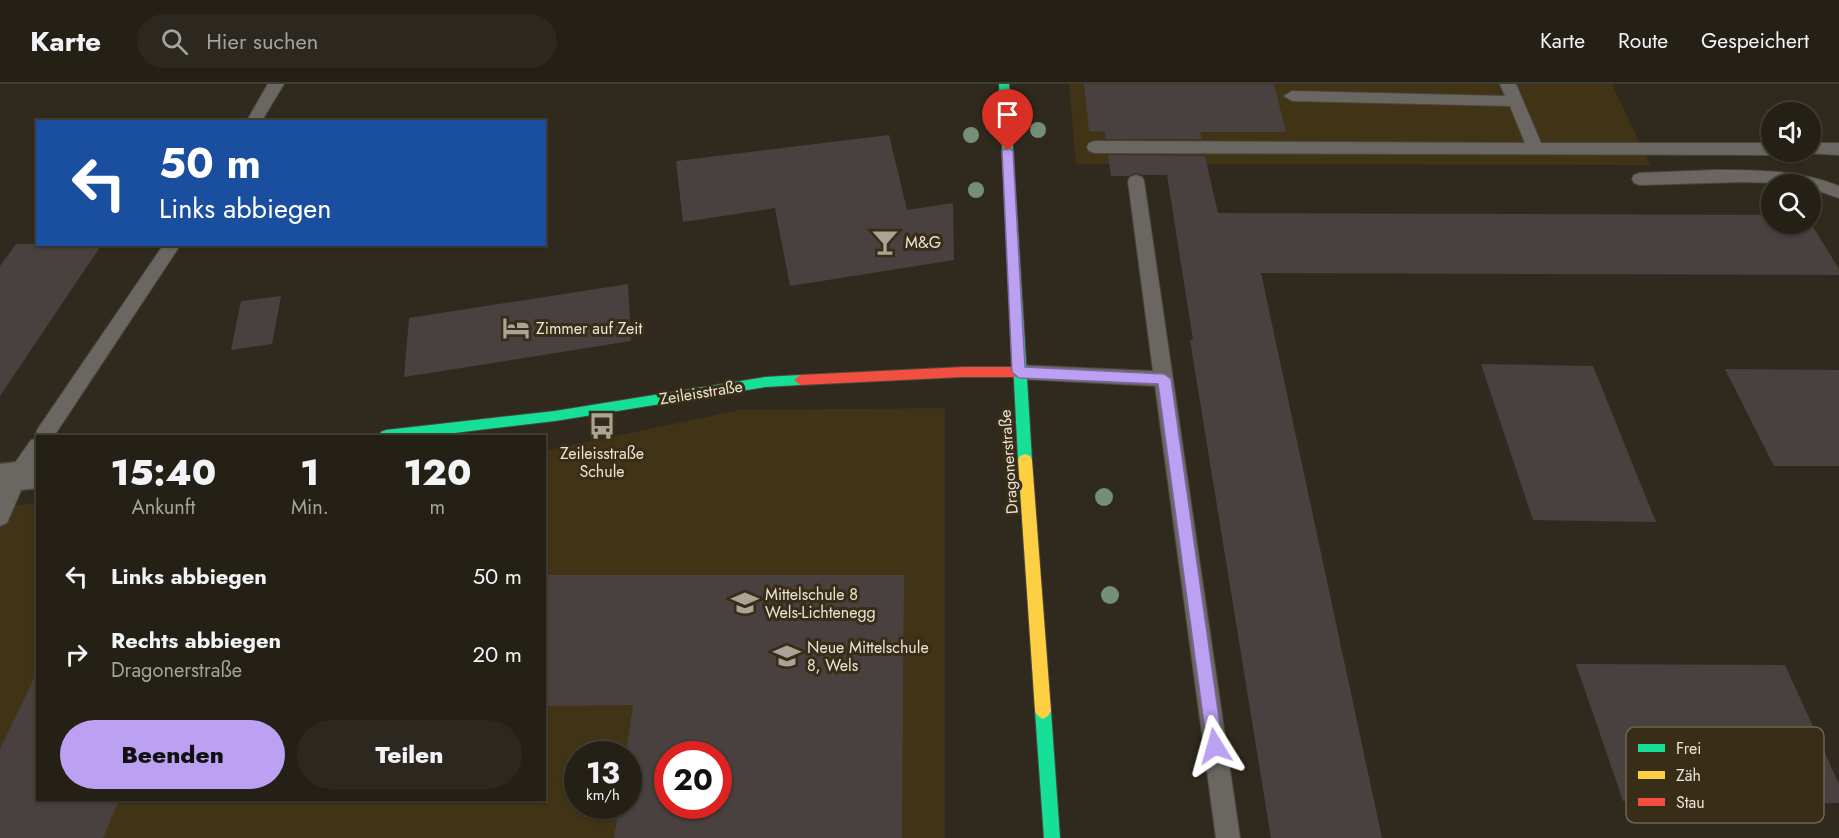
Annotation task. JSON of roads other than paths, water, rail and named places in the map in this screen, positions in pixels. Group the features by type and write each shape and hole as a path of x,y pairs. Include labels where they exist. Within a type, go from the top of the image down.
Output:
{"main road":[{"name":"Dragonerstraße","path":"1004,84 1019,372 1052,838"},
{"name":"Zeileisstraße","path":"394,435 555,416 765,382 963,372 1019,372"}],"lane":[{"path":"254,120 276,84"},
{"path":"1508,84 1535,148"},
{"path":"1292,96 1515,100"},
{"path":"1095,147 1761,149"},
{"path":"1821,149 1839,149"},
{"path":"1640,179 1784,177 1824,183 1839,192"},
{"path":"1136,181 1228,838"},
{"path":"45,435 172,246"},
{"path":"1019,372 1164,379"},
{"path":"0,517 18,476 36,449"}],"place":[{"name":"M&G","path":"885,242"},
{"name":"Zimmer auf Zeit","path":"516,328"},
{"name":"Zeileisstraße Schule","path":"602,426"},
{"name":"Mittelschule 8 Wels-Lichtenegg","path":"745,603"},
{"name":"Neue Mittelschule 8, Wels","path":"787,656"}]}
